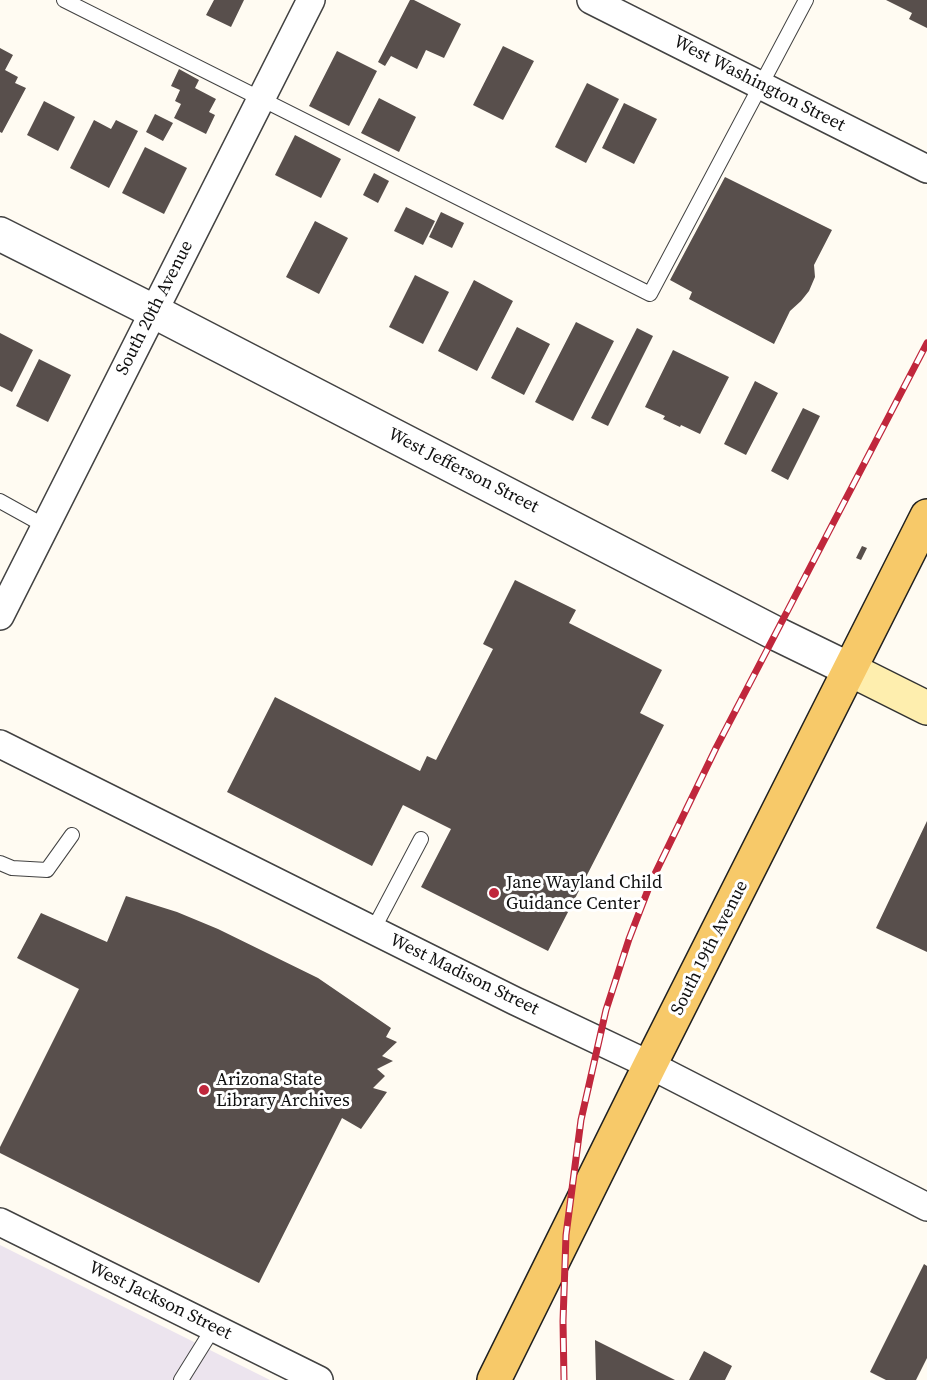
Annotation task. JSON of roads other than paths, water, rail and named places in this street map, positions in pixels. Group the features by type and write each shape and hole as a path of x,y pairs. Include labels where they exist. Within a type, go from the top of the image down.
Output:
{"main road":[{"name":"South 19th Avenue","path":"494,1380 927,516"},
{"name":"West Jefferson Street","path":"851,669 927,708"}],"street":[{"name":"South 20th Avenue","path":"0,616 311,0"},
{"name":"West Washington Street","path":"591,0 927,168"},
{"name":"West Jefferson Street","path":"0,234 777,634 851,669"},
{"name":"West Madison Street","path":"0,744 650,1065 927,1208"},
{"name":"West Jackson Street","path":"0,1222 319,1380"}],"lane":[{"path":"64,0 650,294 806,0"},
{"path":"0,501 45,526"},
{"path":"0,864 12,868 47,870 72,835"},
{"path":"373,930 421,839"},
{"path":"181,1380 214,1327"}],"railway":[{"path":"564,1380 563,1321 566,1235 581,1120 606,1010 629,939 651,882 716,748 927,343"}],"place":[{"name":"Jane Wayland Child Guidance Center","path":"494,893"},
{"name":"Arizona State Library Archives","path":"204,1090"}]}
